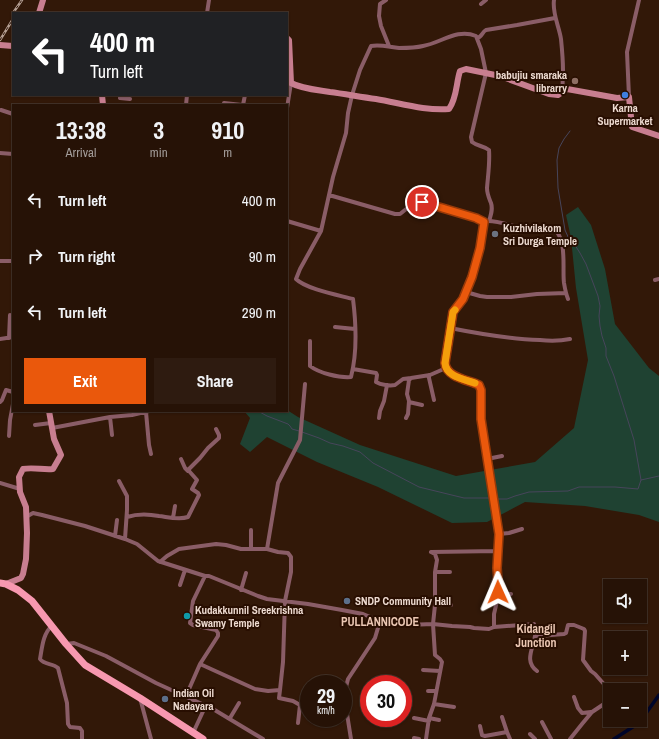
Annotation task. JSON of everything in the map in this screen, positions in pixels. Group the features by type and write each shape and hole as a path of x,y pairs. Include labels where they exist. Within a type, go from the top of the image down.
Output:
{"main road":[{"path":"39,12 43,0"},
{"path":"288,39 291,83 296,86 441,110 449,109 453,104 460,71 466,69 500,76 548,94 558,95 567,89 617,98 629,97 632,127 659,136"},
{"path":"0,45 12,46"},
{"path":"3,583 21,578 26,559 26,507 20,492 19,477 23,469 53,469 61,455 54,439 49,412"},
{"path":"3,583 18,590 32,601 66,644 85,665 140,698 203,739"}],"street":[{"path":"207,12 209,0"},
{"path":"386,0 380,4 379,16 381,26 389,46"},
{"path":"481,4 486,0"},
{"path":"554,0 553,4 555,18 558,23 561,41 563,92"},
{"path":"629,97 627,52 639,0"},
{"path":"476,38 480,37 486,30 555,18"},
{"path":"310,341 310,366 314,369 337,376 351,377 353,369 355,329 352,299 325,292 296,279 321,231 333,177 346,133 352,95 360,70 371,46 408,48 424,46 460,33 471,34 476,38 481,49 486,73 471,137 472,142 489,150 490,160 487,190 488,197 492,204 492,214 489,221"},
{"path":"288,104 291,83"},
{"path":"121,96 120,98 130,99"},
{"path":"224,103 234,104"},
{"path":"1,110 12,114"},
{"path":"0,153 12,154"},
{"path":"329,195 395,214 400,214 415,202 422,202 476,218 484,222 489,221 508,224 531,230 552,228 560,237 564,248 564,283 568,299"},
{"path":"288,221 321,231"},
{"path":"484,222 480,248 472,277 463,299 453,312 445,363 446,368 450,373 479,385 481,390 481,419 499,534 497,601 494,614 494,627"},
{"path":"0,261 12,261"},
{"path":"466,292 487,297 511,297 566,293"},
{"path":"0,339 11,337 10,316"},
{"path":"335,327 355,329"},
{"path":"450,328 504,338 562,341 570,339"},
{"path":"353,369 376,373 376,382 378,383 396,385 403,379 429,375 446,368"},
{"path":"429,375 434,400"},
{"path":"406,418 408,414 409,402 407,394 411,378"},
{"path":"267,549 278,483 300,440 305,384"},
{"path":"379,418 387,385"},
{"path":"0,402 6,390 12,392"},
{"path":"409,402 422,405"},
{"path":"9,436 12,409"},
{"path":"112,412 112,435"},
{"path":"35,425 51,426 111,417 126,413 145,412 151,454"},
{"path":"188,471 219,438 216,429"},
{"path":"487,459 502,456"},
{"path":"126,517 132,515 156,515 174,518 188,517 199,496 198,493 192,489 197,480 185,468 181,460"},
{"path":"119,481 127,496 125,539"},
{"path":"0,483 20,489"},
{"path":"174,518 175,506"},
{"path":"26,517 34,513 79,524 125,539 137,544 160,562 209,576 241,590 267,599 308,604 363,614 380,621 407,625 433,624 489,628 534,624 536,635 530,656 533,668 538,671"},
{"path":"115,536 116,520"},
{"path":"499,534 522,529"},
{"path":"251,549 252,530"},
{"path":"160,562 167,556 179,550 216,544 241,549 267,549 288,553 291,556 291,572 285,601 283,662 279,698 300,705 298,723"},
{"path":"426,739 442,662 435,655 433,624 435,605 435,572 437,560 436,556 431,552 498,551"},
{"path":"180,585 185,570"},
{"path":"435,572 450,572"},
{"path":"241,590 246,574"},
{"path":"186,696 200,664 218,636 216,630 190,623 193,600 205,576"},
{"path":"497,595 511,594"},
{"path":"435,605 451,606"},
{"path":"351,739 344,695 348,679 375,638 380,621"},
{"path":"536,635 566,634 568,625 574,625 584,629 583,660 603,683"},
{"path":"52,626 45,635 40,659 58,668 68,703 68,724 70,727 80,728 82,731 82,739"},
{"path":"66,644 74,643 106,656 156,683 206,705 264,739"},
{"path":"200,664 255,690 280,690"},
{"path":"423,670 440,671"},
{"path":"428,691 436,692"},
{"path":"574,697 578,708 582,713 592,712"},
{"path":"140,698 151,739"},
{"path":"230,718 240,703"},
{"path":"434,704 454,707"},
{"path":"193,732 206,705"},
{"path":"570,739 592,712 603,705"},
{"path":"502,717 510,739"},
{"path":"414,718 439,720"},
{"path":"542,722 551,739"},
{"path":"480,726 482,735 485,736 507,732"},
{"path":"530,734 535,739"}],"green space":[{"path":"578,207 591,225 605,269 615,324 649,368 659,376 659,522 639,515 585,506 525,502 487,522 452,523 378,487 317,462 267,437 250,452 240,444 250,418 245,412 288,412 288,411 298,417 360,445 456,476 535,462 574,428 588,360 576,288 571,238 566,215"}],"waterway":[{"path":"570,131 559,148 557,160 558,188 565,230 569,239 573,242 586,264 598,296 600,306 600,326 606,348 606,356 614,376 634,440 641,480"},
{"path":"260,412 288,424 292,429 299,431"},
{"path":"302,432 330,443 360,452 373,463 419,487 464,498 491,498"},
{"path":"497,499 507,499 529,492 568,491 579,487 615,487 638,489 641,480 659,476"},
{"path":"614,739 639,723 659,695"}],"railway":[{"path":"14,12 22,0"},
{"path":"0,40 12,21"}],"slow traffic":[{"path":"455,310 453,312 449,332 445,363 446,368 450,373 475,383"}],"place":[{"name":"babujiu smaraka librarry","path":"575,81"},
{"name":"Karna Supermarket","path":"625,95"},
{"name":"Kuzhivilakom Sri Durga Temple","path":"495,234"},
{"name":"SNDP Community Hall","path":"347,601"},
{"name":"Kudakkunnil Sreekrishna Swamy Temple","path":"187,616"},
{"name":"Indian Oil Nadayara","path":"165,699"}],"district":[{"name":"PULLANNICODE","path":"380,622"},
{"name":"Kidangil Junction","path":"536,636"}],"route":[{"path":"422,202 449,209 484,222 480,248 472,277 463,299 453,312 445,363 446,368 450,373 479,385 481,390 481,419 499,534 497,568 498,592"}]}
